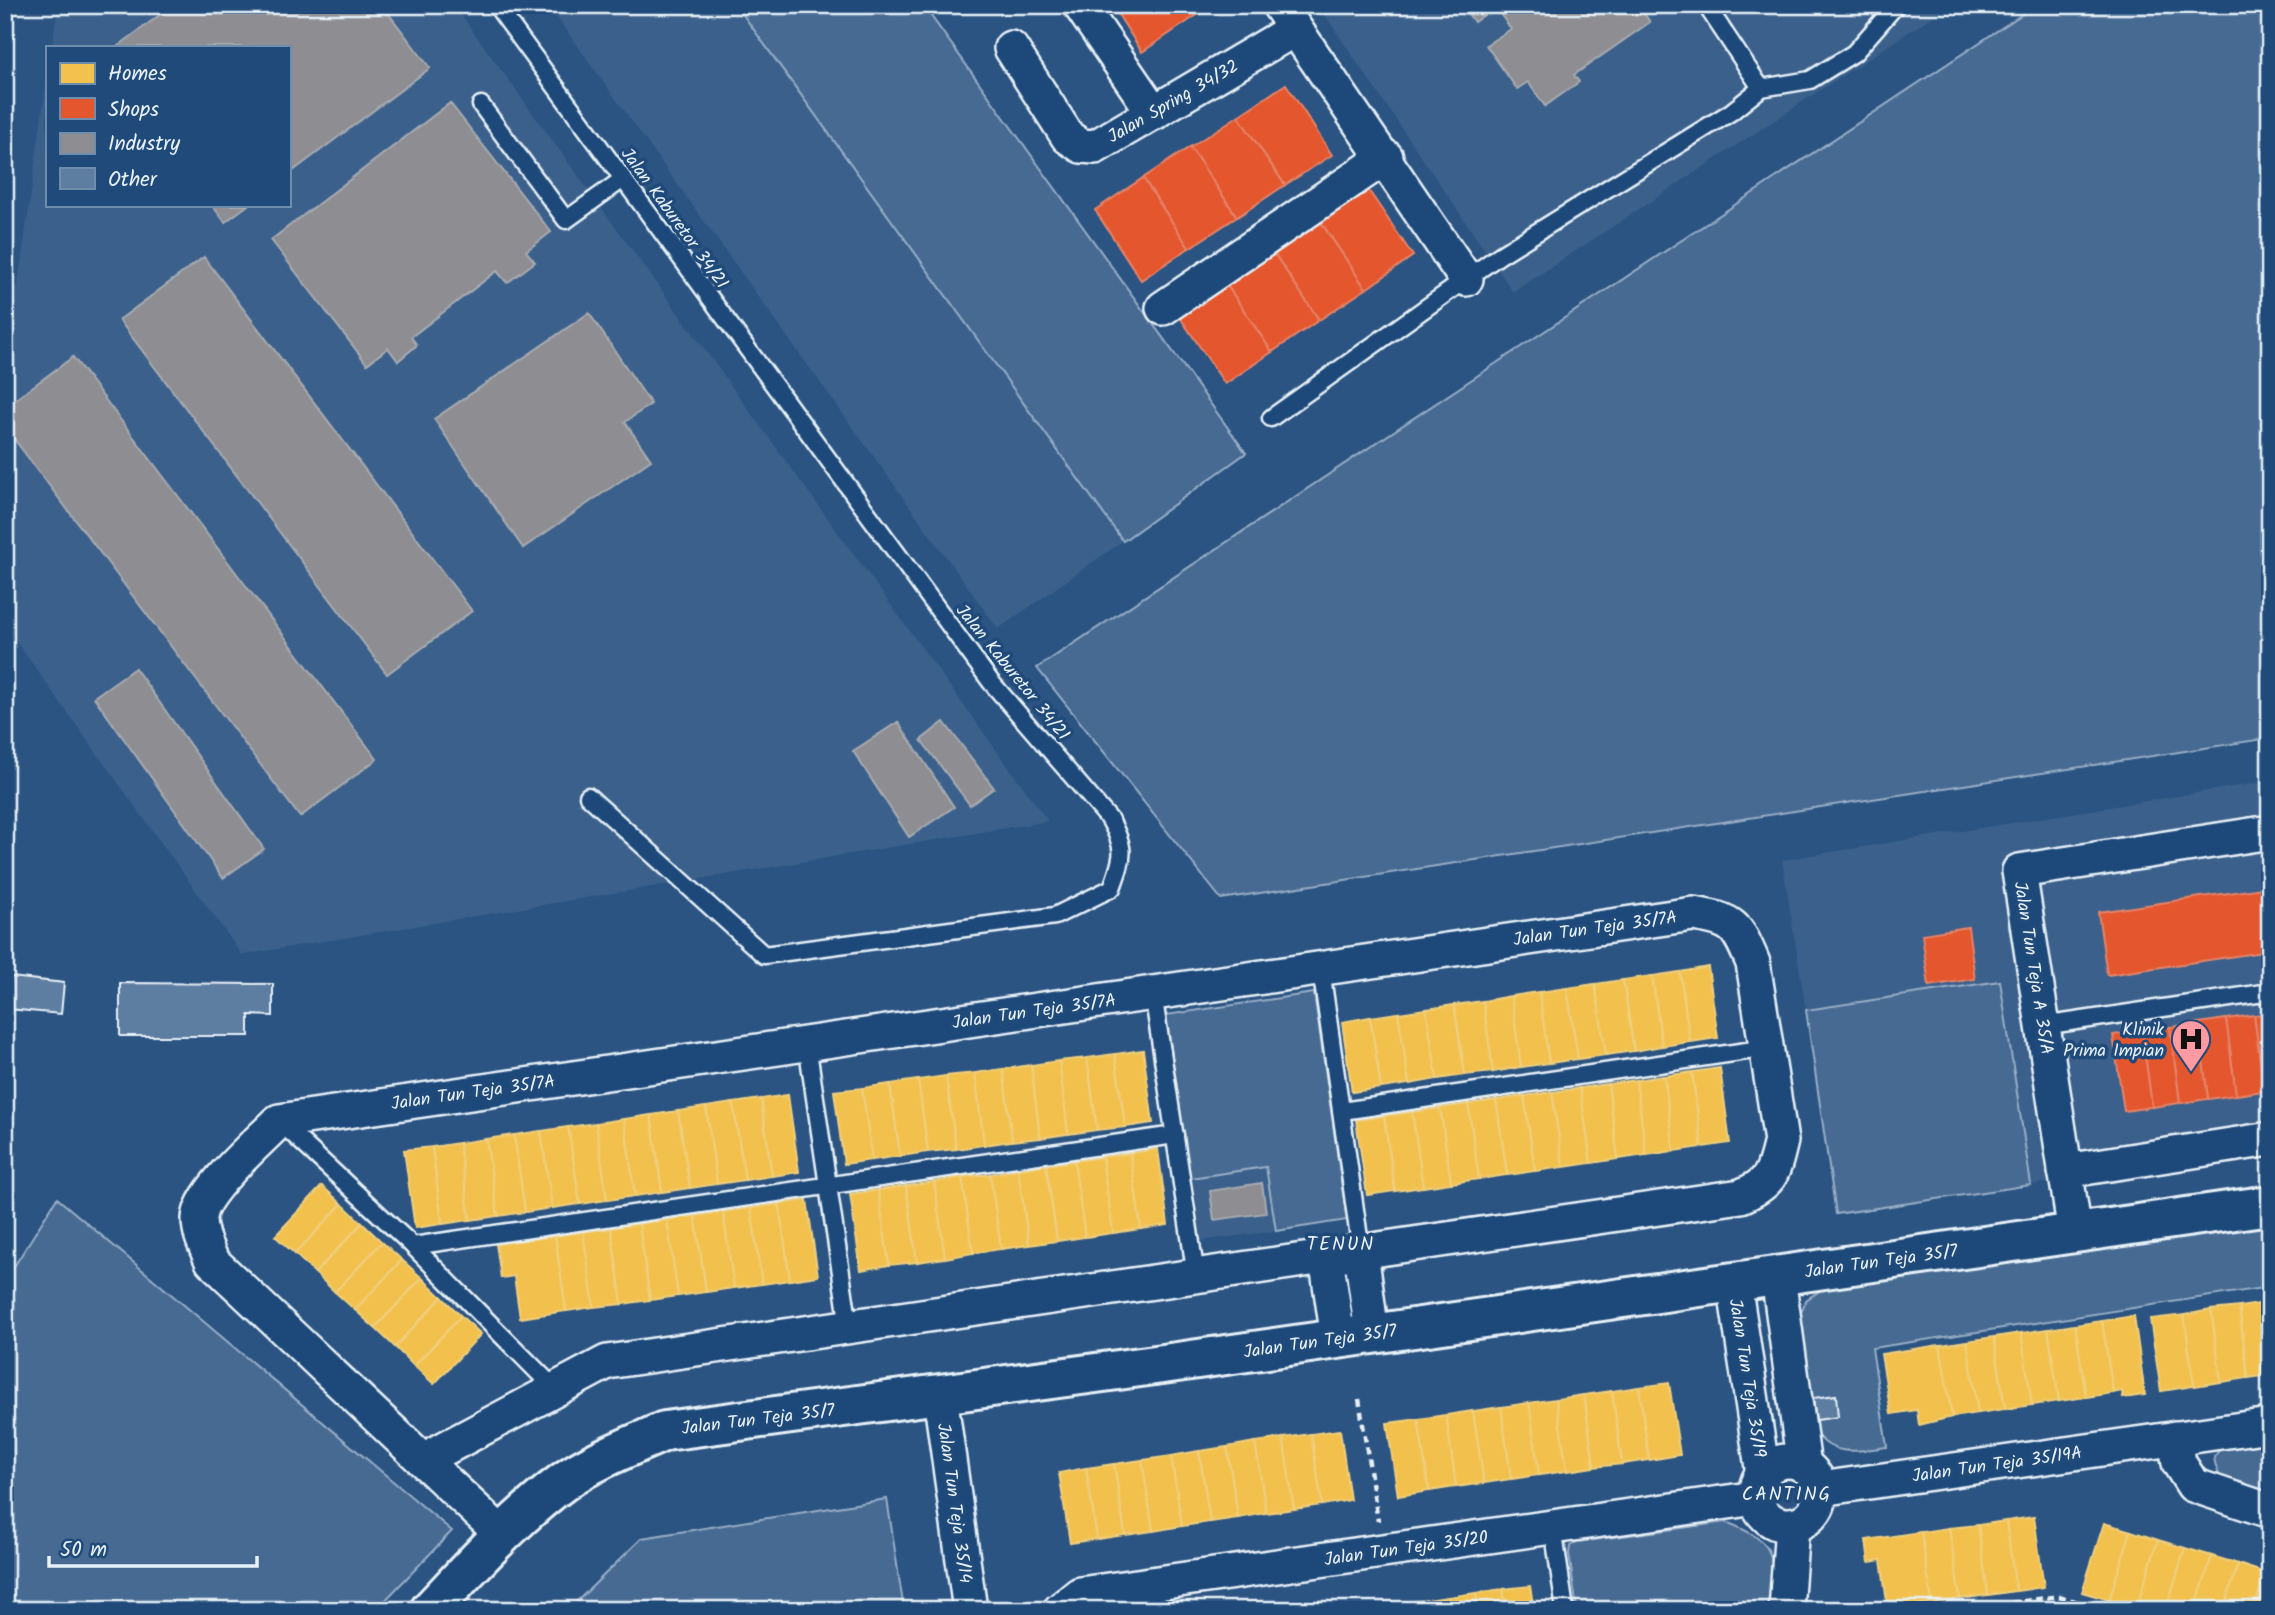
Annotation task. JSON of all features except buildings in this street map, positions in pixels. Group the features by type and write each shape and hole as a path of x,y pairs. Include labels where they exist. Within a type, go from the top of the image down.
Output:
{"street":[{"path":"1080,5 1154,113"},
{"path":"1287,17 1386,157 1466,279"},
{"name":"Jalan Spring 34/32","path":"1011,48 1068,137 1080,146 1095,147 1154,113 1287,17"},
{"path":"1163,308 1386,157"},
{"name":"Jalan Tun Teja A 35/A","path":"2075,1233 2019,871 2270,832"},
{"name":"Jalan Tun Teja 35/7A","path":"279,1121 1693,914 1725,919 1742,937 1753,963 1781,1141 1774,1167 1763,1186 1741,1196 607,1362 423,1460"},
{"path":"279,1121 207,1195 199,1216 202,1240 212,1261 503,1535"},
{"path":"2065,1171 2270,1139"},
{"name":"Jalan Tun Teja 35/7","path":"430,1610 503,1535 564,1482 609,1456 665,1431 940,1395 2270,1205"},
{"path":"1355,1336 1361,1252"},
{"path":"1326,1257 1355,1336"},
{"path":"1778,1277 1812,1478 1813,1513 1792,1525 1769,1518 1760,1486 1784,1462 1812,1478"},
{"name":"Jalan Tun Teja 35/19","path":"1734,1283 1760,1486"},
{"name":"Jalan Tun Teja 35/14","path":"940,1395 970,1610"},
{"name":"Jalan Tun Teja 35/19A","path":"1812,1478 2270,1425"},
{"path":"2175,1438 2179,1463 2193,1485 2270,1511"},
{"name":"Jalan Tun Teja 35/20","path":"1060,1610 1080,1594 1553,1527 1760,1486"},
{"path":"1786,1610 1792,1525"}],"lane":[{"name":"Jalan Kaburetor 34/21","path":"496,5 991,682 1110,820 1121,840 1123,858 1112,888 1055,916 764,956 588,796"},
{"path":"1706,5 1761,88"},
{"path":"1270,418 1466,279 1731,113 1761,88 1810,80 1854,53 1896,5"},
{"path":"481,105 566,220 623,179"},
{"path":"1321,968 1361,1252"},
{"path":"2043,1026 2270,992"},
{"path":"1153,993 1196,1276"},
{"path":"807,1044 849,1327"},
{"path":"1342,1111 1767,1048"},
{"path":"279,1121 413,1246 555,1389"},
{"path":"413,1246 1174,1135"},
{"path":"1553,1527 1565,1610"}],"path":[{"path":"1359,1399 1378,1526"},
{"path":"1964,1610 2059,1596 2103,1610"}],"shaded area":[{"path":"58,5 454,5 1048,821 242,955 5,626 5,377 46,86 46,206 290,206 290,46 52,46"},
{"path":"548,5 736,5 1123,541 998,629"},
{"path":"736,5 923,5 1246,453 1123,541"},
{"path":"1318,5 1950,5 1513,292"},
{"path":"2036,5 2270,5 2270,738 1221,899 1037,668"},
{"path":"2270,781 2270,1151 2031,1185 2000,981 1806,1010 1782,860"},
{"path":"2000,981 2031,1185 1836,1214 1806,1010"},
{"path":"1314,993 1347,1220 1276,1231 1266,1167 1190,1178 1166,1015"},
{"path":"1266,1167 1276,1231 1199,1241 1190,1178"},
{"path":"57,1198 452,1531 376,1610 5,1610 5,1281"},
{"path":"2270,1224 2270,1287 1872,1348 1887,1447 1847,1451 1830,1446 1815,1432 1798,1320 1806,1300 1821,1290"},
{"path":"2270,1440 2270,1499 2241,1491 2220,1477 2214,1457 2222,1447"},
{"path":"887,1499 904,1610 568,1610 642,1538"},
{"path":"1726,1522 1757,1538 1770,1554 1772,1577 1769,1610 1577,1610 1570,1546 1577,1542"}],"place":[{"name":"Klinik Prima Impian","path":"2191,1073"}],"district":[{"name":"TENUN","path":"1341,1243"},
{"name":"CANTING","path":"1787,1493"}]}
